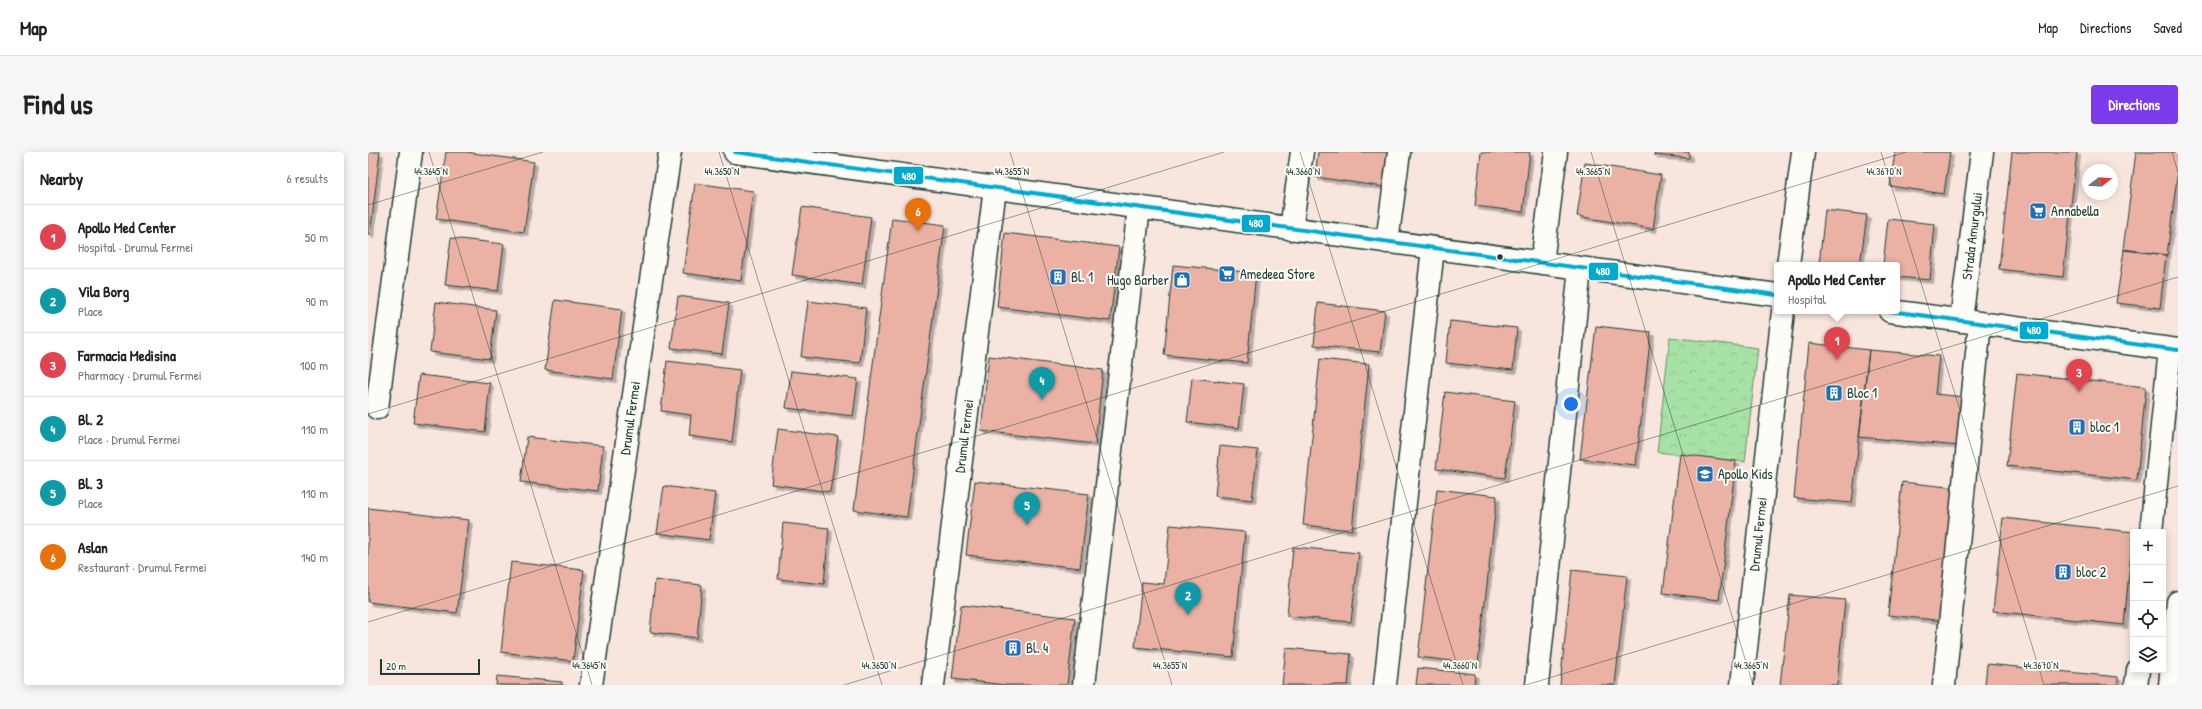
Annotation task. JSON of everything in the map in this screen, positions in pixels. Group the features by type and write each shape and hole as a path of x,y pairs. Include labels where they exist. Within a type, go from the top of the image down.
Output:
{"street":[{"path":"377,408 412,152"},
{"name":"Drumul Fermei","path":"591,685 670,152"},
{"path":"734,152 1774,295"},
{"path":"1292,229 1302,152"},
{"path":"1387,242 1399,152"},
{"path":"1542,263 1556,152"},
{"path":"1788,262 1804,152"},
{"name":"Strada Amurgului","path":"1944,685 1982,152"},
{"name":"Drumul Fermei","path":"933,685 995,188"},
{"path":"1084,685 1139,207"},
{"path":"1385,685 1433,248"},
{"path":"1537,685 1580,268"},
{"path":"1900,312 2174,350 2151,529"},
{"name":"Drumul Fermei","path":"1742,685 1783,314"},
{"path":"2170,685 2178,602"},
{"path":"2136,685 2138,673"}],"green space":[{"path":"1670,337 1758,348 1745,462 1657,452"}],"building":[{"path":"368,152 380,152 370,235 368,234"},
{"path":"446,152 466,152 534,162 524,232 436,219"},
{"path":"1318,152 1390,152 1385,187 1315,177"},
{"path":"1481,152 1530,152 1523,212 1475,206"},
{"path":"1655,152 1689,152 1689,158 1654,155"},
{"path":"1895,152 1950,152 1944,194 1890,186"},
{"name":"Annabella","path":"2012,152 2077,152 2063,277 1999,269"},
{"path":"2136,152 2178,152 2178,170 2167,255 2123,249"},
{"path":"1585,163 1661,175 1653,229 1577,216"},
{"path":"695,183 753,191 741,281 683,273"},
{"path":"802,207 871,217 862,285 792,275"},
{"path":"1825,210 1867,215 1860,262 1819,262"},
{"path":"892,218 945,225 907,517 854,510"},
{"path":"1888,219 1935,224 1930,280 1900,277 1900,262 1883,262"},
{"name":"Bl. 1","path":"1005,233 1119,247 1110,321 997,307"},
{"path":"451,238 504,244 498,291 445,285"},
{"path":"2124,250 2166,255 2160,308 2116,303"},
{"path":"1173,265 1256,273 1247,363 1164,355"},
{"path":"678,296 729,303 722,354 671,348"},
{"path":"555,300 622,309 613,379 545,370"},
{"path":"808,301 866,308 860,363 801,357"},
{"path":"436,302 496,310 490,359 430,352"},
{"path":"1318,303 1385,311 1380,352 1314,345"},
{"path":"1450,321 1517,328 1513,370 1446,363"},
{"path":"1596,326 1651,332 1636,465 1580,459"},
{"name":"Bloc 1","path":"1809,343 1869,350 1852,503 1794,498"},
{"path":"1869,350 1939,356 1935,394 1964,397 1960,446 1859,437"},
{"path":"989,356 1103,370 1095,444 981,431"},
{"path":"1320,359 1369,364 1352,530 1303,525"},
{"path":"667,361 740,370 732,442 689,436 691,415 661,411"},
{"path":"791,371 858,379 853,416 786,408"},
{"name":"bloc 1","path":"2017,373 2146,387 2137,480 2007,466"},
{"path":"419,375 490,383 485,432 413,423"},
{"path":"1192,378 1244,384 1239,428 1187,422"},
{"path":"1445,392 1515,401 1505,478 1436,469"},
{"path":"778,429 838,437 830,492 771,484"},
{"path":"527,437 603,446 598,491 521,482"},
{"path":"1220,446 1258,450 1252,500 1215,496"},
{"path":"1680,454 1736,461 1719,600 1663,593"},
{"path":"975,481 1089,494 1080,568 966,555"},
{"path":"1902,482 1957,488 1944,621 1888,615"},
{"path":"664,486 715,493 709,540 657,533"},
{"path":"1437,489 1497,496 1478,664 1418,657"},
{"path":"368,508 469,520 457,613 368,602"},
{"name":"bloc 2","path":"2003,518 2130,532 2130,563 2124,625 1993,611"},
{"path":"783,523 829,528 824,584 778,579"},
{"path":"1170,525 1245,532 1233,657 1135,647 1142,582 1164,584"},
{"path":"1293,547 1359,553 1351,622 1287,616"},
{"path":"511,562 584,570 573,661 501,652"},
{"path":"1572,570 1627,576 1615,685 1560,685"},
{"path":"655,580 702,585 697,638 650,632"},
{"path":"1790,595 1845,600 1837,685 1780,685"},
{"name":"Bl. 4","path":"961,605 1075,618 1067,685 1006,685 952,679"},
{"path":"1286,648 1351,654 1348,685 1282,685"},
{"path":"1987,664 2118,677 2118,685 1985,685"},
{"path":"1418,668 1475,674 1474,685 1416,685"},
{"path":"497,676 562,682 562,685 496,685"}],"transit line":[{"name":"480","path":"735,152 1774,295"},
{"name":"480","path":"1900,312 2178,350"}],"place":[{"name":"Annabella","path":"2038,211"},
{"name":"Aslan","path":"918,231"},
{"name":"Amedeea Store","path":"1227,274"},
{"name":"Bl. 1","path":"1058,277"},
{"name":"Hugo Barber","path":"1182,280"},
{"name":"Apollo Med Center","path":"1837,360"},
{"name":"Farmacia Medisina","path":"2079,392"},
{"name":"Bloc 1","path":"1834,393"},
{"name":"Bl. 2","path":"1042,400"},
{"name":"bloc 1","path":"2077,427"},
{"name":"Apollo Kids","path":"1705,474"},
{"name":"Bl. 3","path":"1027,525"},
{"name":"bloc 2","path":"2063,572"},
{"name":"Vila Borg","path":"1188,615"},
{"name":"Bl. 4","path":"1013,648"}]}
